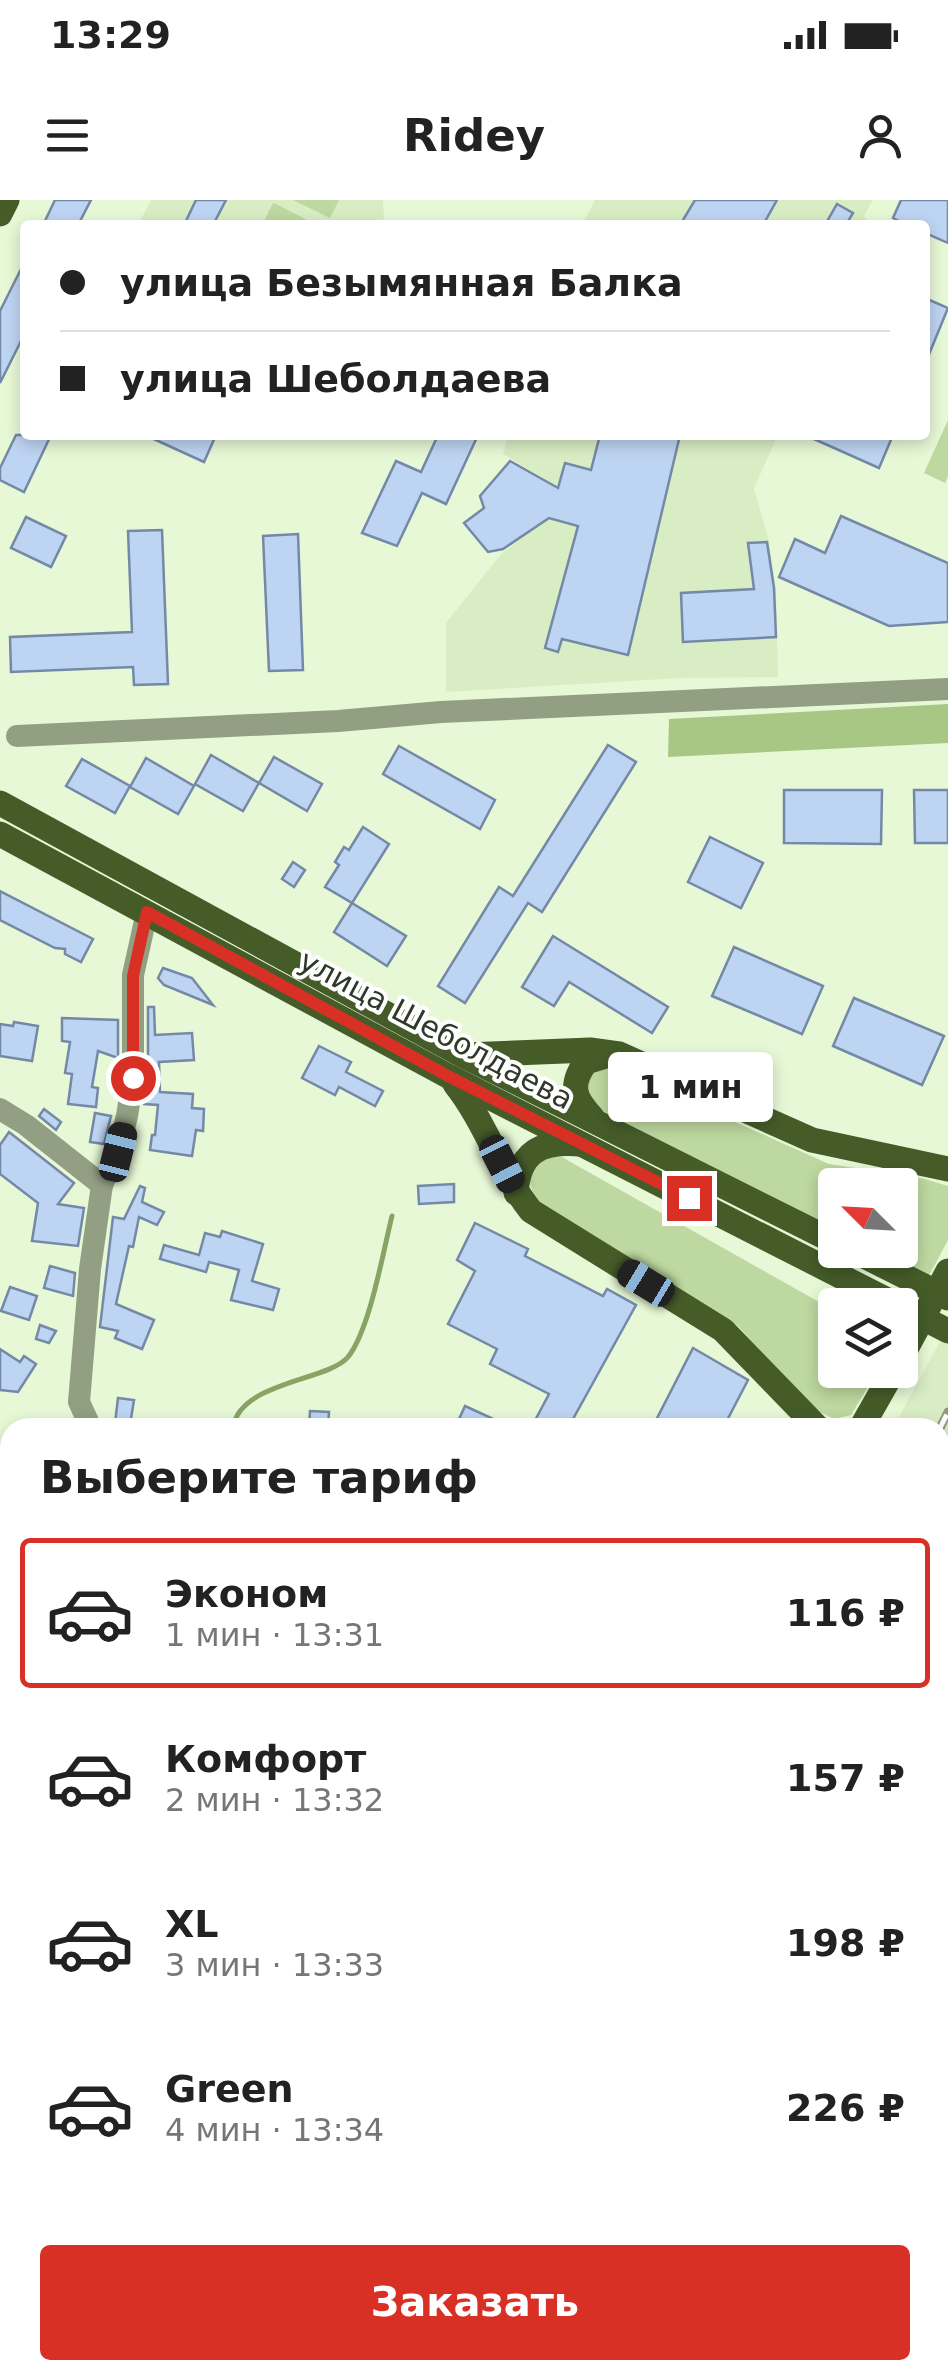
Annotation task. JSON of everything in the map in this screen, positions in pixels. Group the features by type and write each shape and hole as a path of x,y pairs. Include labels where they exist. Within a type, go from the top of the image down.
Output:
{"main road":[{"path":"0,214 10,200"},
{"name":"улица Шеболдаева","path":"0,803 455,1066"},
{"name":"улица Шеболдаева","path":"0,834 147,912 591,1133 818,1234"},
{"path":"808,1418 723,1330 531,1211 516,1193 455,1066 590,1050 619,1054 801,1136 837,1148 948,1168"},
{"path":"516,1193 525,1162 538,1148 591,1133 575,1096 577,1074 586,1062 598,1056 619,1054"},
{"name":"улица Шеболдаева","path":"591,1133 866,1288"},
{"path":"888,1268 948,1298"},
{"path":"918,1326 948,1271"},
{"name":"улица Шеболдаева","path":"918,1316 948,1332"},
{"path":"867,1418 884,1388"}],"street":[{"path":"0,226 10,200"},
{"path":"17,736 948,689"},
{"path":"86,1418 79,1402 90,1269 102,1186 118,1152 128,1116 133,1078 133,976 147,912"},
{"path":"0,1109 26,1124 102,1186"}],"shaded area":[{"path":"151,200 383,200 384,217 383,220 141,220"},
{"path":"293,200 339,200 330,218"},
{"path":"595,200 873,200 864,216 867,220 585,220"},
{"path":"274,203 307,220 264,220"},
{"path":"948,420 948,476 945,483 924,473"},
{"path":"507,440 776,440 754,488 769,541 776,589 778,677 681,678 446,692 446,623 502,553 541,524 534,498 548,481 503,454"},
{"path":"948,704 948,743 668,757 669,719"},
{"path":"605,1064 829,1164 855,1168 818,1168 818,1227 590,1105 586,1072"},
{"path":"547,1155 560,1156 818,1301 818,1388 867,1388 851,1415 832,1418 820,1412 738,1326 541,1205 530,1184 534,1165"},
{"path":"918,1178 948,1186 948,1240 925,1283 896,1268 918,1268"},
{"path":"948,1327 948,1418 898,1418"}],"building":[{"path":"55,200 91,200 81,220 45,220"},
{"path":"196,200 226,200 216,220 186,220"},
{"path":"695,200 777,200 766,220 683,220"},
{"path":"901,200 948,200 948,243 930,235 930,220 893,218"},
{"path":"837,204 853,213 849,220 828,220"},
{"path":"20,271 20,343 0,383 0,311"},
{"path":"930,300 948,308 930,352"},
{"path":"16,435 20,435 20,440 49,440 24,492 0,480 0,468"},
{"path":"156,440 214,440 204,462"},
{"path":"436,440 476,440 446,504 422,493 397,546 362,533 396,461 421,472"},
{"path":"599,440 679,440 628,655 562,639 558,652 545,648 578,526 549,518 503,549 488,552 464,523 484,508 480,496 510,461 558,488 565,463 591,470"},
{"path":"816,440 891,440 879,468"},
{"path":"841,516 948,563 948,622 889,626 779,577 795,539 825,553"},
{"path":"26,517 66,536 51,567 11,548"},
{"path":"162,530 168,684 134,685 133,667 11,672 10,637 132,632 128,531"},
{"path":"298,534 303,670 269,671 263,536"},
{"path":"767,542 776,637 683,642 681,593 754,589 748,543"},
{"path":"608,745 636,762 542,912 528,903 465,1003 438,986 499,887 513,896"},
{"path":"399,746 495,800 480,829 383,774"},
{"path":"211,755 259,783 243,811 195,784"},
{"path":"274,757 322,784 307,811 259,783"},
{"path":"146,758 194,786 178,814 130,787"},
{"path":"82,759 130,786 115,813 66,786"},
{"path":"784,790 882,790 881,844 784,843"},
{"path":"914,790 948,790 948,843 915,843"},
{"path":"363,827 389,844 352,903 325,887 339,865 335,862 344,847 349,850"},
{"path":"710,837 763,863 741,908 688,882"},
{"path":"293,862 305,870 294,887 282,879"},
{"path":"0,891 93,939 81,962 65,954 65,949 55,948 0,920"},
{"path":"352,903 406,936 387,966 334,932"},
{"path":"553,936 668,1007 652,1033 569,982 554,1006 522,987"},
{"path":"734,947 823,986 802,1034 712,996"},
{"path":"163,968 192,978 213,1005 164,985 158,978"},
{"path":"854,998 944,1036 922,1085 833,1046"},
{"path":"148,1007 154,1007 155,1035 192,1033 194,1060 159,1062 160,1092 193,1094 192,1108 204,1109 203,1131 196,1130 192,1156 150,1150 158,1105 144,1104"},
{"path":"62,1018 118,1020 118,1058 98,1051 92,1087 98,1088 96,1107 68,1104 72,1074 65,1073 70,1042 62,1041"},
{"path":"14,1022 38,1026 32,1061 0,1056 0,1024 13,1026"},
{"path":"319,1046 351,1062 346,1072 383,1091 375,1106 339,1087 335,1095 302,1078"},
{"path":"44,1109 61,1122 56,1130 39,1116"},
{"path":"95,1113 111,1116 104,1144 90,1142"},
{"path":"9,1132 74,1183 58,1204 84,1208 78,1246 32,1241 38,1203 0,1174 0,1145"},
{"path":"454,1184 454,1202 419,1204 418,1186"},
{"path":"140,1186 145,1188 142,1202 164,1212 157,1225 139,1217 116,1304 154,1320 142,1349 115,1338 118,1331 100,1327 113,1217 124,1219"},
{"path":"475,1223 528,1249 525,1256 603,1296 607,1289 636,1305 574,1418 536,1418 549,1394 490,1364 497,1349 448,1324 475,1271 457,1260"},
{"path":"222,1231 263,1244 252,1281 279,1289 273,1310 231,1300 239,1270 209,1262 206,1272 160,1259 164,1245 199,1255 205,1233 220,1237"},
{"path":"50,1266 75,1273 73,1296 44,1288"},
{"path":"10,1287 37,1296 29,1320 1,1311"},
{"path":"40,1325 56,1331 49,1343 36,1339"},
{"path":"693,1348 748,1380 728,1418 657,1418"},
{"path":"0,1349 20,1362 24,1356 36,1364 18,1392 0,1390"},
{"path":"118,1398 134,1400 131,1418 116,1418"},
{"path":"465,1406 491,1418 460,1418"},
{"path":"310,1411 329,1412 329,1418 310,1418"}],"waterway":[{"path":"237,1418 251,1401 267,1392 322,1372 348,1357 369,1310 392,1216"}],"railway":[{"path":"945,1418 948,1412"}],"route":[{"path":"133,1078 133,976 147,912 448,1076 689,1198"}]}
